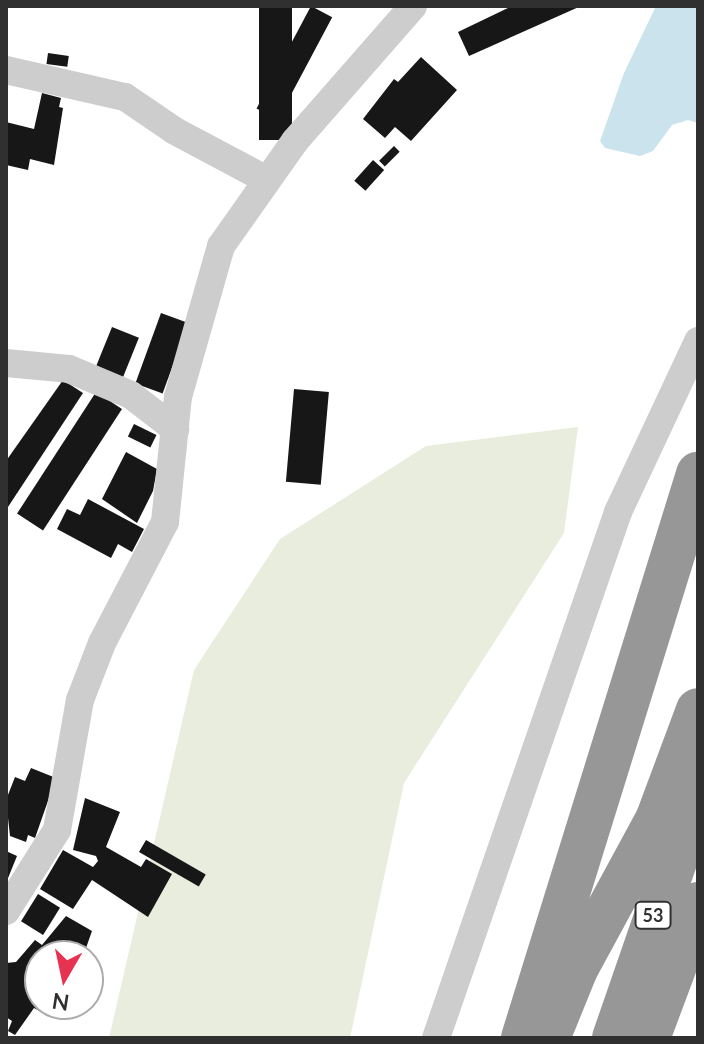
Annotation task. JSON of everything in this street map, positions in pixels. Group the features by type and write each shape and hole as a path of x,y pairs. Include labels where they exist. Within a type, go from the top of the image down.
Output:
{"highway":[{"path":"523,1038 698,474"},
{"path":"548,1038 576,969 657,820 698,710"},
{"name":"53","path":"614,1038 698,795"},
{"path":"648,1038 698,904"}],"street":[{"path":"6,911 57,830 80,700 102,643 165,522 178,397 221,246 295,141 413,6"},
{"path":"6,70 125,97 175,131 267,180"},
{"path":"436,1038 618,512 698,341"},
{"path":"6,363 69,369 131,395 175,429"}],"shaded area":[{"path":"578,427 564,533 404,783 350,1038 109,1038 194,670 280,539 426,446"}],"water":[{"path":"656,6 698,6 698,123 688,120 672,125 653,151 640,156 605,148 600,141 624,73"}],"building":[{"path":"259,6 292,6 292,140 259,140"},
{"path":"311,6 332,17 278,120 257,108"},
{"path":"512,6 581,6 469,56 458,32"},
{"path":"48,53 69,56 67,67 46,64"},
{"path":"421,57 457,90 411,141 395,127 385,138 363,119 394,79 398,82"},
{"path":"42,93 61,98 59,107 63,108 54,165 30,159 28,170 6,165 6,122 34,129"},
{"path":"394,146 400,152 385,167 379,161"},
{"path":"373,160 384,170 365,191 354,181"},
{"path":"161,313 188,323 163,393 135,383"},
{"path":"112,327 139,338 123,378 96,367"},
{"path":"63,380 83,393 6,510 6,461"},
{"path":"294,389 329,392 321,485 286,482"},
{"path":"96,392 122,409 43,530 17,514"},
{"path":"134,424 156,435 150,448 128,437"},
{"path":"126,452 157,469 153,491 137,523 102,499"},
{"path":"88,499 144,529 132,552 118,544 111,558 57,529 67,509 80,515"},
{"path":"31,768 56,778 35,838 28,835 26,842 10,836 6,800 15,777 25,781"},
{"path":"85,798 120,812 106,847 141,867 146,859 172,874 148,917 92,880 73,909 40,889 63,850 93,867 98,861 96,856 73,850"},
{"path":"146,840 206,874 199,887 139,852"},
{"path":"6,851 17,856 6,883"},
{"path":"38,894 60,908 43,935 21,921"},
{"path":"66,916 92,931 89,940 46,940"},
{"path":"24,953 26,1020 15,1035 8,1031 12,1021 6,1017 6,963 16,962"}]}
